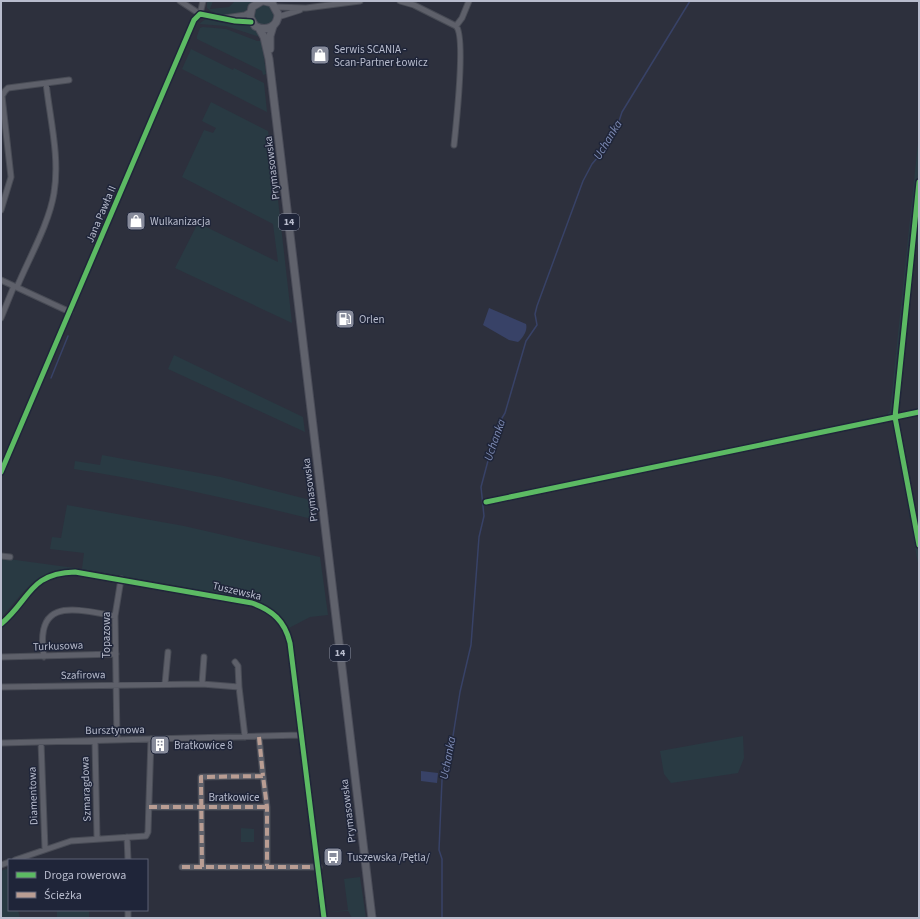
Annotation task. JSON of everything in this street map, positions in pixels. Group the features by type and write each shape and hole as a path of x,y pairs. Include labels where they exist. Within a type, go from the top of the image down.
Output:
{"main road":[{"path":"273,26 268,29 259,28 251,22 250,12 260,1 268,1 276,7 278,17"},
{"name":"14","path":"273,26 278,17"},
{"name":"Prymasowska","path":"269,59 270,36 273,26"},
{"name":"Prymasowska","path":"259,28 264,37 269,59 372,918"}],"street":[{"path":"180,1 200,14 251,22"},
{"name":"Jana Pawła II","path":"1,472 194,20 200,14 203,1"},
{"path":"276,7 306,8 360,1"},
{"path":"400,1 456,26 460,35 454,145"},
{"path":"456,26 462,18 469,1"},
{"path":"278,17 306,8"},
{"path":"222,18 244,15 250,12"},
{"path":"1,210 11,177 2,96 5,90 8,88 69,80"},
{"path":"1,318 50,209 54,193 56,170 46,83"},
{"path":"919,182 895,417 919,546"},
{"path":"1,280 70,312"},
{"path":"486,502 919,412"},
{"path":"1,556 10,557"},
{"name":"Tuszewska","path":"1,624 29,590 50,576 75,572 252,603 270,611 278,617 284,625 290,643 319,867 324,918"},
{"name":"Topazowa","path":"117,740 115,616 121,579"},
{"path":"44,657 41,641 42,629 54,613 67,609 115,616"},
{"path":"165,684 168,652"},
{"name":"Turkusowa","path":"1,657 116,654"},
{"path":"202,684 204,657"},
{"path":"235,662 238,666 245,737"},
{"name":"Szafirowa","path":"1,687 165,684 202,684 239,687"},
{"name":"Bursztynowa","path":"1,743 245,737 259,739 301,735"},
{"path":"18,859 71,841 97,838 146,836 148,832 151,739"},
{"name":"Bratkowice","path":"259,739 267,807 266,866"},
{"name":"Szmaragdowa","path":"95,741 97,838"},
{"name":"Diamentowa","path":"41,742 45,849"},
{"name":"Bratkowice","path":"202,867 201,777 263,776"},
{"name":"Bratkowice","path":"149,807 267,807"},
{"path":"127,837 128,859"},
{"path":"182,867 319,867"}],"shaded area":[{"path":"207,1 213,1 210,9 229,7 235,1 254,1 245,12 241,14 220,15 207,8"},
{"path":"264,4 268,5 274,11 274,19 268,25 264,26 260,25 254,19 253,15 254,11 260,5"},
{"path":"207,18 248,24 258,31 260,37 226,26 199,24"},
{"path":"200,28 226,29 257,41 262,41 266,74 263,75 262,71 197,39"},
{"path":"191,49 233,70 234,68 264,83 267,112 182,69"},
{"path":"211,102 268,131 277,191 292,323 175,268 198,223 278,262 273,224 182,177 204,130 213,133 216,128 202,121"},
{"path":"919,133 919,240 917,244 898,410 919,525 919,569 892,423 889,421 487,504 487,499 887,415 890,411"},
{"path":"174,355 303,417 305,432 168,369"},
{"path":"102,455 221,477 314,501 316,520 195,492 74,469 75,461 100,465"},
{"path":"67,505 184,526 320,557 328,615 310,617 289,628 275,611 255,600 82,569 84,553 50,549 52,537 61,538"},
{"path":"1,558 82,569 53,572 43,576 27,589 1,618"},
{"path":"743,736 744,758 738,773 671,783 664,774 660,751"},
{"path":"241,828 254,829 254,842 241,842"},
{"path":"8,868 8,911 18,911 20,918 1,918 1,871"},
{"path":"360,877 366,918 352,918 348,911 327,912 348,910 344,879"},
{"path":"57,911 89,911 89,918 57,918"}],"water":[{"path":"489,308 526,324 526,331 518,342 509,340 483,325"},
{"path":"421,771 438,773 437,783 421,781"}],"waterway":[{"name":"Uchanka","path":"442,918 442,859 439,850 442,780 447,765 446,757 449,744 453,736 460,692 471,645 479,537 484,516 481,487 493,442 500,430 502,418 505,413 526,341 537,325 535,314 537,306 583,181 592,164 604,150 616,130 622,112 690,1"},
{"path":"51,378 68,336"}],"marked path":[{"path":"259,737 263,776"},
{"path":"202,867 201,777 263,776 267,807 267,866"},
{"path":"149,807 267,807"},
{"path":"182,867 319,867"}],"cycle path":[{"path":"1,472 194,20 200,14 235,21 251,22"},
{"path":"919,182 895,417 919,545"},
{"path":"486,502 919,412"},
{"path":"1,624 11,615 32,589 39,583 48,577 75,572 252,603 266,609 277,617 285,628 290,643 324,918"}],"place":[{"name":"Serwis SCANIA - Scan-Partner Łowicz","path":"320,55"},
{"name":"Wulkanizacja","path":"136,221"},
{"name":"Orlen","path":"345,319"},
{"name":"Bratkowice 8","path":"160,745"},
{"name":"Tuszewska /Pętla/","path":"333,857"}]}
